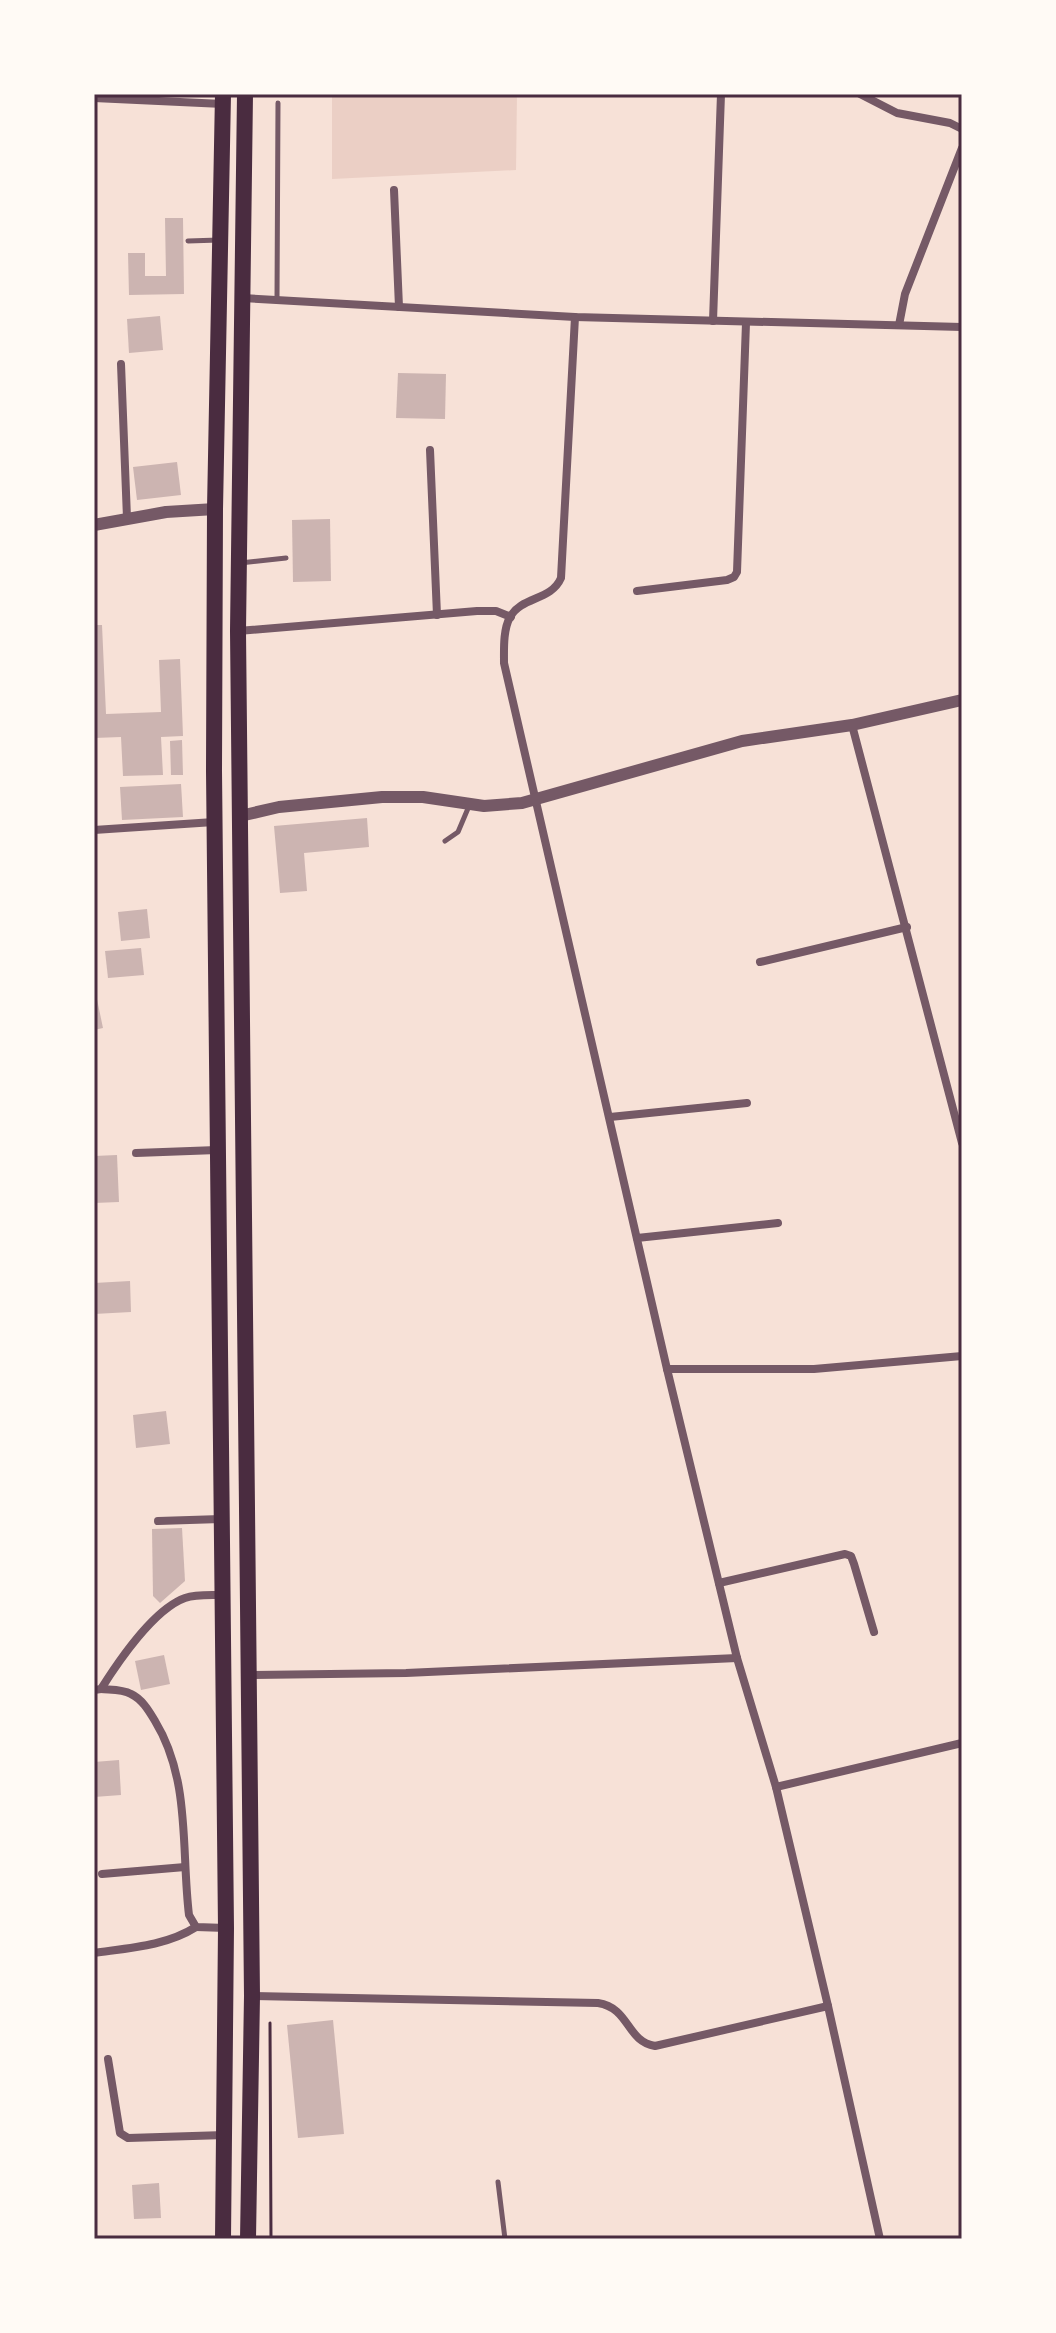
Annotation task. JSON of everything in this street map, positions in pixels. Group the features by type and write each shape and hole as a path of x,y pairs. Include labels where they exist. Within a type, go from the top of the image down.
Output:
{"main road":[{"path":"245,94 238,631 252,1996 248,2239"},
{"path":"223,99 215,509 217,1150 226,1928 223,2239"},
{"path":"215,822 240,816"}],"street":[{"path":"713,321 721,94"},
{"path":"860,94 897,113 950,123 962,129"},
{"path":"94,98 223,99"},
{"path":"899,325 905,294 962,148"},
{"path":"394,190 399,307"},
{"path":"242,298 575,317 962,327"},
{"path":"575,317 561,578 557,588 548,595 530,601 511,617 505,638 504,663 667,1369 737,1658 776,1787 880,2239"},
{"path":"637,591 727,580 737,572 746,323"},
{"path":"121,364 127,518"},
{"path":"430,450 437,615"},
{"path":"94,525 166,512 215,509"},
{"path":"238,631 496,611 511,617"},
{"path":"240,816 279,807 382,797 423,797 496,806 536,800 742,741 852,725 962,700"},
{"path":"852,725 962,1143"},
{"path":"94,830 215,822"},
{"path":"760,962 907,927"},
{"path":"610,1117 747,1103"},
{"path":"136,1153 217,1150"},
{"path":"637,1238 778,1223"},
{"path":"667,1369 814,1369 962,1356"},
{"path":"158,1521 221,1519"},
{"path":"719,1583 845,1554 851,1556 854,1564 874,1632"},
{"path":"97,1689 127,1649 170,1606 191,1596 222,1595"},
{"path":"247,1675 406,1673 737,1658"},
{"path":"97,1689 125,1691 134,1695 164,1737 179,1782 189,1915 196,1927"},
{"path":"776,1787 962,1743"},
{"path":"102,1874 185,1867"},
{"path":"94,1953 165,1942 183,1936 196,1927 226,1928"},
{"path":"252,1996 598,2003 618,2010 637,2038 655,2046 828,2006"},
{"path":"108,2059 120,2133 128,2138 226,2135"}],"lane":[{"path":"277,300 278,103"},
{"path":"188,241 220,240"},
{"path":"239,564 286,558"},
{"path":"445,841 458,832 469,805"},
{"path":"498,2182 505,2239"}],"path":[{"path":"270,1996 271,2239"}],"shaded area":[{"path":"332,94 517,94 516,170 332,179"}],"building":[{"path":"165,218 183,218 184,294 129,295 128,253 145,253 145,276 166,276"},
{"path":"160,316 163,350 129,353 127,319"},
{"path":"398,373 446,374 445,419 396,418"},
{"path":"177,462 181,495 137,500 133,467"},
{"path":"330,519 331,581 293,582 292,520"},
{"path":"94,625 102,625 106,714 161,712 159,660 180,659 183,736 161,737 163,775 123,776 121,737 94,738"},
{"path":"182,740 183,775 171,775 170,741"},
{"path":"181,784 183,817 122,820 120,787"},
{"path":"367,818 369,847 304,853 307,891 280,893 274,826"},
{"path":"147,909 150,938 121,941 118,912"},
{"path":"141,948 144,975 108,978 105,951"},
{"path":"94,985 103,1028 94,1030"},
{"path":"117,1155 119,1202 94,1203 94,1156"},
{"path":"130,1281 131,1312 94,1314 94,1283"},
{"path":"166,1411 170,1444 136,1448 133,1415"},
{"path":"182,1528 185,1581 160,1603 153,1596 152,1529"},
{"path":"164,1655 170,1684 141,1690 135,1661"},
{"path":"119,1760 121,1795 94,1797 94,1762"},
{"path":"333,2020 344,2134 298,2138 287,2025"},
{"path":"159,2183 161,2218 134,2219 132,2185"}]}
